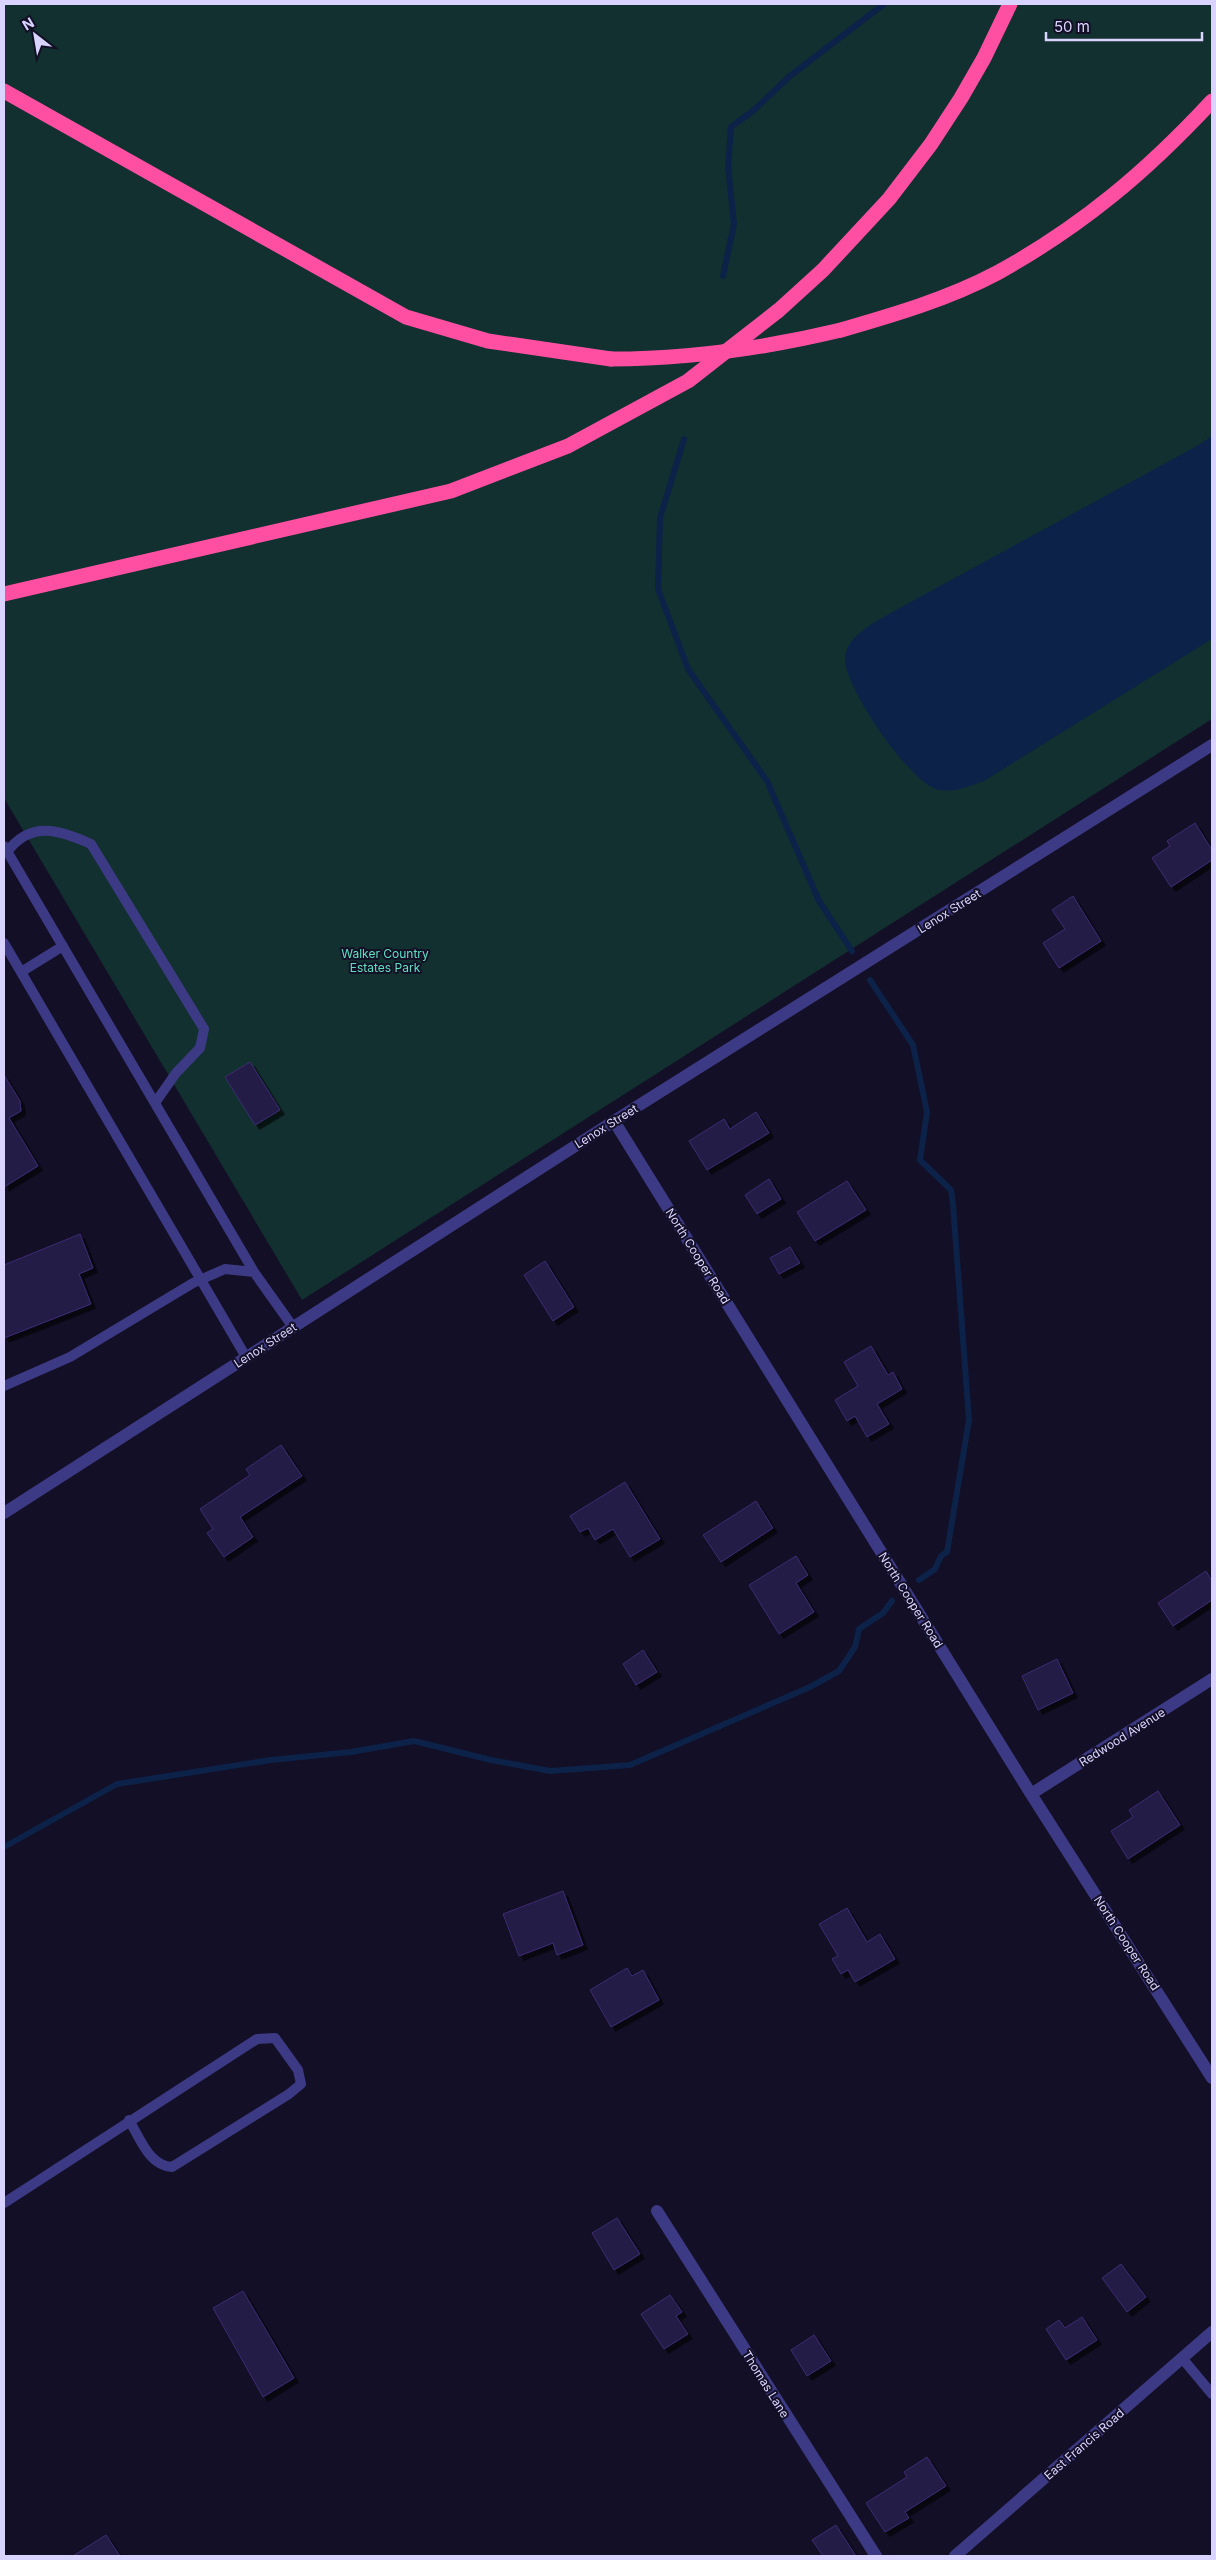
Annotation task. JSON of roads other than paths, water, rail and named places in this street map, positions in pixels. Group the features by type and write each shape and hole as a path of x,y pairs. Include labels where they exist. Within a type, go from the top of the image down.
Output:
{"highway":[{"path":"4,594 450,491 568,446 688,381 780,310 823,270 889,199 931,144 961,98 984,58 1010,4"},
{"path":"4,91 406,317 488,341 611,359 678,356 778,345 840,330 916,308 996,274 1092,214 1178,138 1212,101"}],"street":[{"name":"Lenox Street","path":"4,1513 614,1121 1212,745"},
{"name":"North Cooper Road","path":"614,1121 1031,1794 1212,2078"},
{"name":"Redwood Avenue","path":"1031,1794 1212,1679"},
{"name":"Thomas Lane","path":"657,2211 876,2556"},
{"name":"East Francis Road","path":"955,2556 1212,2332"}],"lane":[{"path":"155,1103 176,1073 200,1048 204,1029 92,844 65,833 39,830 15,842 6,849 254,1272 293,1327"},
{"path":"4,943 246,1357"},
{"path":"21,972 63,946"},
{"path":"4,1386 70,1357 202,1280 225,1269 254,1272"},
{"path":"4,2203 129,2120 257,2039 275,2038 298,2070 301,2084 289,2094 172,2167 162,2166 154,2161 129,2120"},
{"path":"1182,2358 1212,2394"}],"water":[{"path":"1212,436 1212,639 984,781 949,791 936,789 924,782 895,752 866,710 855,690 845,658 851,642 864,629 881,618 1197,446"}],"waterway":[{"path":"723,276 734,224 728,166 731,127 753,111 790,76 884,4"},
{"path":"684,439 660,518 658,589 688,669 767,781 819,901 852,951"},
{"path":"870,980 913,1045 927,1112 920,1160 951,1190 953,1205 969,1420 947,1552 941,1556 935,1569 919,1580"},
{"path":"4,1847 117,1784 271,1760 351,1752 414,1741 491,1760 550,1771 630,1765 810,1687 839,1671 855,1647 859,1629 883,1613 892,1601"}],"park label":[{"name":"Walker Country Estates Park","path":"385,960"}]}
